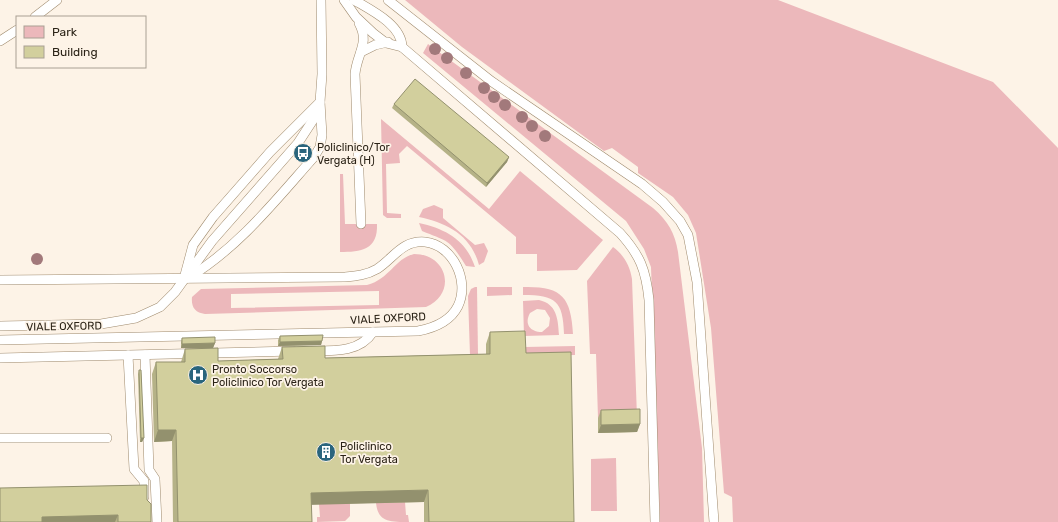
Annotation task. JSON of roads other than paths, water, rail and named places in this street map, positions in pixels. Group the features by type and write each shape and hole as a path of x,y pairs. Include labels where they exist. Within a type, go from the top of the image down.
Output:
{"lane":[{"path":"36,16 57,0"},
{"path":"185,280 210,264 238,242 314,157 320,147 322,135 320,102 322,74 321,0"},
{"path":"344,0 356,17 364,34 361,52 356,65 355,78 361,224"},
{"path":"354,0 372,11 396,30 401,39 402,48"},
{"path":"388,0 507,92 646,187 666,204 680,221 690,242 697,282 714,522"},
{"path":"356,17 386,43 402,48 620,233 640,257 645,272 649,300 655,522"},
{"path":"361,52 375,45 386,43 395,39 396,30"},
{"path":"0,41 16,31"},
{"path":"185,280 192,249 206,226 274,147 320,102"},
{"path":"185,280 212,241 298,143 309,127 320,102"},
{"name":"VIALE OXFORD","path":"0,280 185,280 358,276 377,269 401,247 414,242 431,243 447,252 457,266 461,285 460,301 450,317 437,326 424,330 0,340"},
{"name":"VIALE OXFORD","path":"0,326 101,324 136,318 165,303 185,280"},
{"path":"0,358 336,350 354,347 367,341 373,332"},
{"path":"128,355 134,469 144,481 145,508"},
{"path":"145,355 149,470 155,479 156,522"},
{"path":"0,438 107,438"}],"place":[{"name":"Policlinico/Tor Vergata (H)","path":"303,153"},
{"name":"Pronto Soccorso Policlinico Tor Vergata","path":"198,375"},
{"name":"Policlinico Tor Vergata","path":"326,452"}]}
